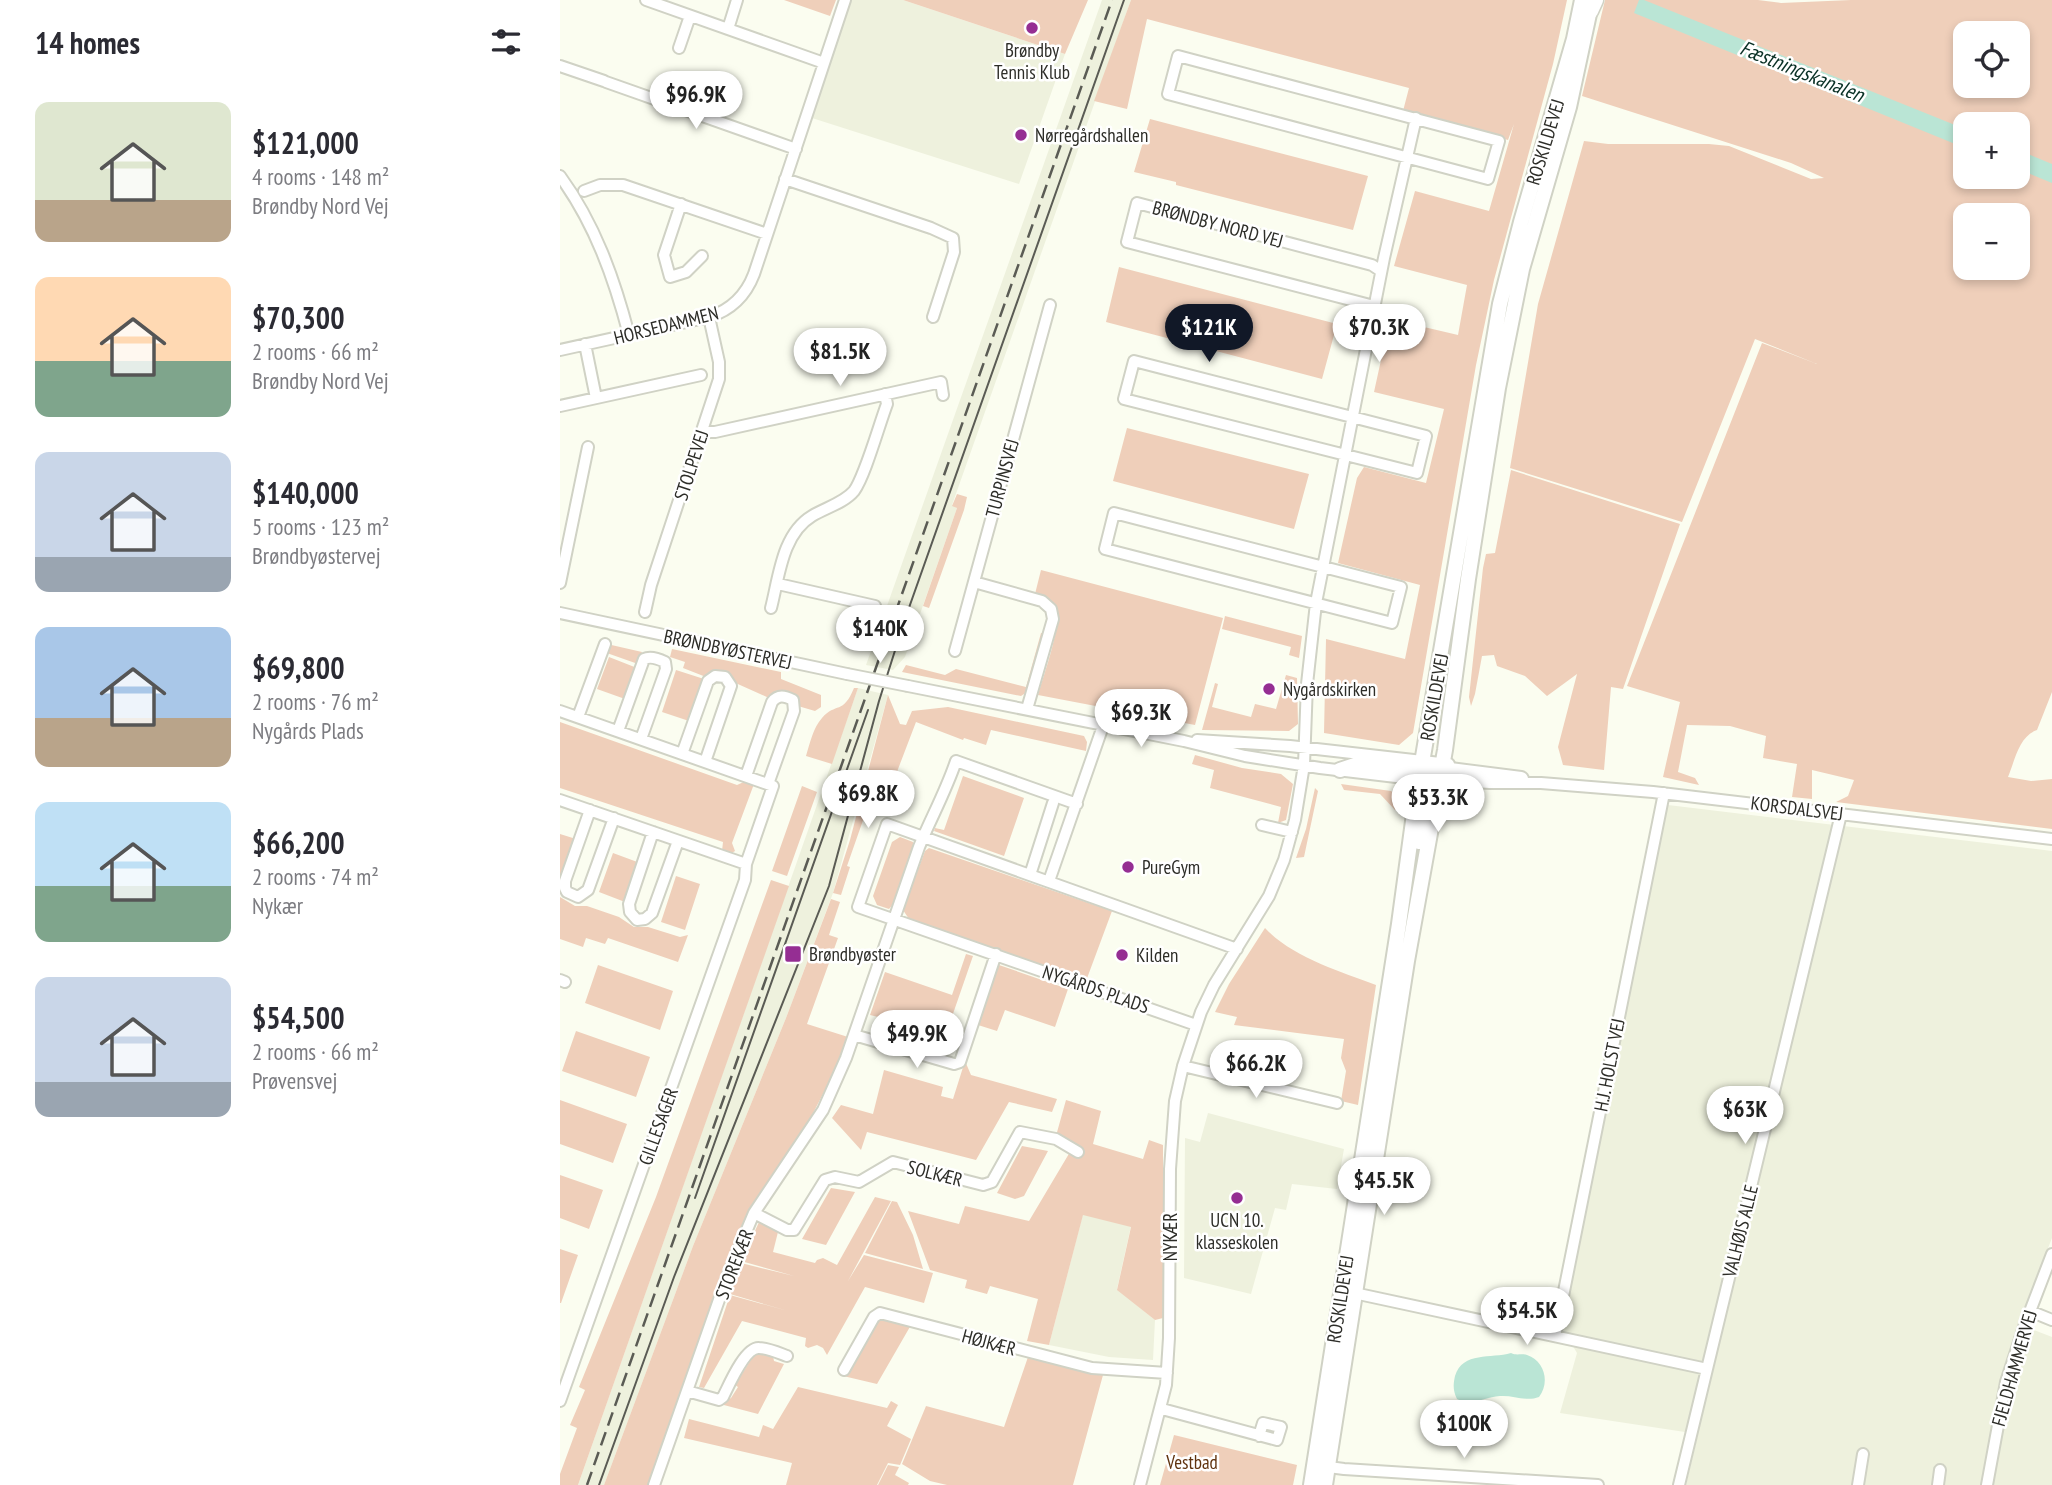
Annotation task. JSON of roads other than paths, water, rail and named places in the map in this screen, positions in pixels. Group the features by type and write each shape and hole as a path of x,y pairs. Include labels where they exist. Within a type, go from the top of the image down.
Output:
{"main road":[{"name":"ROSKILDEVEJ","path":"1311,1485 1321,1466 1354,1293 1420,889 1419,844 1440,715 1438,675 1500,304 1567,63 1590,3"},
{"name":"ROSKILDEVEJ","path":"1325,1485 1321,1466 1395,950 1468,579 1513,308 1533,226 1569,107 1590,3"},
{"path":"1340,770 1358,764 1521,779"}],"street":[{"path":"646,0 824,62"},
{"path":"728,29 737,0"},
{"name":"HORSEDAMMEN","path":"560,350 709,317 727,309 746,291 845,0"},
{"path":"679,48 686,15"},
{"path":"1178,56 1499,141 1488,179 1406,156 1168,94 1178,56"},
{"path":"560,66 796,149"},
{"path":"1305,748 1307,684 1316,603 1381,271 1406,156 1421,119"},
{"path":"560,176 599,242 618,293 629,335"},
{"path":"785,179 931,228 953,238 954,252 933,317"},
{"path":"584,191 600,185 623,185 767,233"},
{"name":"BRØNDBY NORD VEJ","path":"1374,306 1126,242 1137,203 1372,265 1381,271"},
{"path":"681,204 664,255 670,277 686,272 702,256"},
{"name":"TURPINSVEJ","path":"955,651 1049,305"},
{"name":"STOLPEVEJ","path":"645,612 651,585 719,373 709,317"},
{"path":"585,344 596,398"},
{"path":"1134,361 1426,436 1416,473 1345,455 1124,399 1134,361"},
{"path":"560,406 701,375"},
{"path":"702,432 715,432 946,380 943,395"},
{"path":"771,608 787,546 796,529 812,516 846,498 856,487 887,404 885,394"},
{"path":"560,583 588,447"},
{"path":"1114,513 1401,587 1392,623 1316,603 1105,549 1114,513"},
{"path":"974,582 1042,601 1051,609 1053,619 1027,709"},
{"path":"778,584 875,606"},
{"name":"BRØNDBYØSTERVEJ","path":"560,613 1184,741 1245,756 1340,770"},
{"path":"578,717 605,644"},
{"path":"618,731 644,659 665,662 666,669 642,739"},
{"path":"682,754 708,681 715,676 725,677 731,686 705,762"},
{"path":"560,711 768,784 794,711 793,701 784,696 779,696 772,702 746,776"},
{"path":"1049,881 1103,726"},
{"name":"BRØNDBYØSTERVEJ","path":"1184,741 1305,748 1431,771"},
{"name":"NYKÆR","path":"1140,1485 1162,1409 1167,1373 1171,1126 1183,1066 1196,1025 1214,985 1273,887 1292,832 1305,748"},
{"path":"996,954 960,1062 954,1064 854,1035 923,837 943,798 956,761 1077,804"},
{"name":"KORSDALSVEJ","path":"1431,771 1664,793 2052,839"},
{"name":"KORSDALSVEJ","path":"1521,779 1541,783"},
{"name":"GILLESAGER","path":"560,1401 563,1385 745,880 746,864 773,786 768,784"},
{"name":"H.J. HOLST VEJ","path":"1555,1336 1664,793"},
{"path":"560,800 746,864"},
{"path":"1030,875 1053,803"},
{"path":"590,810 565,881 565,888 572,896 578,897 588,890 614,818"},
{"name":"VALHØJS ALLE","path":"1679,1485 1841,814"},
{"name":"NYGÅRDS PLADS","path":"1196,1025 858,907 887,824 1237,949"},
{"path":"1262,825 1292,832"},
{"path":"653,832 629,904 630,912 637,920 645,919 652,913 678,841"},
{"name":"STOREKÆR","path":"654,1485 727,1277 754,1213 821,1114 854,1035"},
{"path":"1183,1066 1337,1103"},
{"name":"SOLKÆR","path":"754,1213 787,1230 794,1230 825,1180 835,1177 859,1182 893,1162 983,1185 992,1182 1020,1132 1056,1139 1079,1152"},
{"name":"FJELDHAMMERVEJ","path":"1987,1485 2006,1382 2052,1254"},
{"path":"1354,1293 1707,1368"},
{"path":"2030,1311 2050,1319 2052,1307"},
{"name":"HØJKÆR","path":"844,1370 874,1317 880,1313 1092,1368 1167,1373"},
{"path":"687,1391 719,1400 751,1350 759,1347 787,1356"},
{"path":"1162,1409 1259,1436"},
{"path":"1858,1485 1863,1454"},
{"path":"1321,1466 1475,1481 1598,1485"},
{"path":"1938,1485 1940,1470"}],"water":[{"name":"Fæstningskanalen","path":"1639,0 1644,0 1953,124 1953,143 1634,13"},
{"path":"2030,155 2052,164 2052,183 2030,174"},
{"path":"1511,1353 1527,1355 1542,1367 1545,1379 1539,1397 1529,1399 1500,1396 1468,1402 1457,1399 1455,1376 1464,1363 1478,1357"}],"tram line":[{"path":"599,1485 674,1277 829,886 879,701 905,619 1124,0"},
{"path":"695,1198 868,710"}],"railway":[{"path":"587,1485 1112,0"}],"place":[{"name":"Brøndby Tennis Klub","path":"1032,28"},
{"name":"Nørregårdshallen","path":"1021,135"},
{"name":"Nygårdskirken","path":"1269,689"},
{"name":"PureGym","path":"1128,867"},
{"name":"Brøndbyøster","path":"793,954"},
{"name":"Kilden","path":"1122,955"},
{"name":"UCN 10. klasseskolen","path":"1237,1198"}],"park label":[{"name":"Vestbad","path":"1192,1462"}]}
